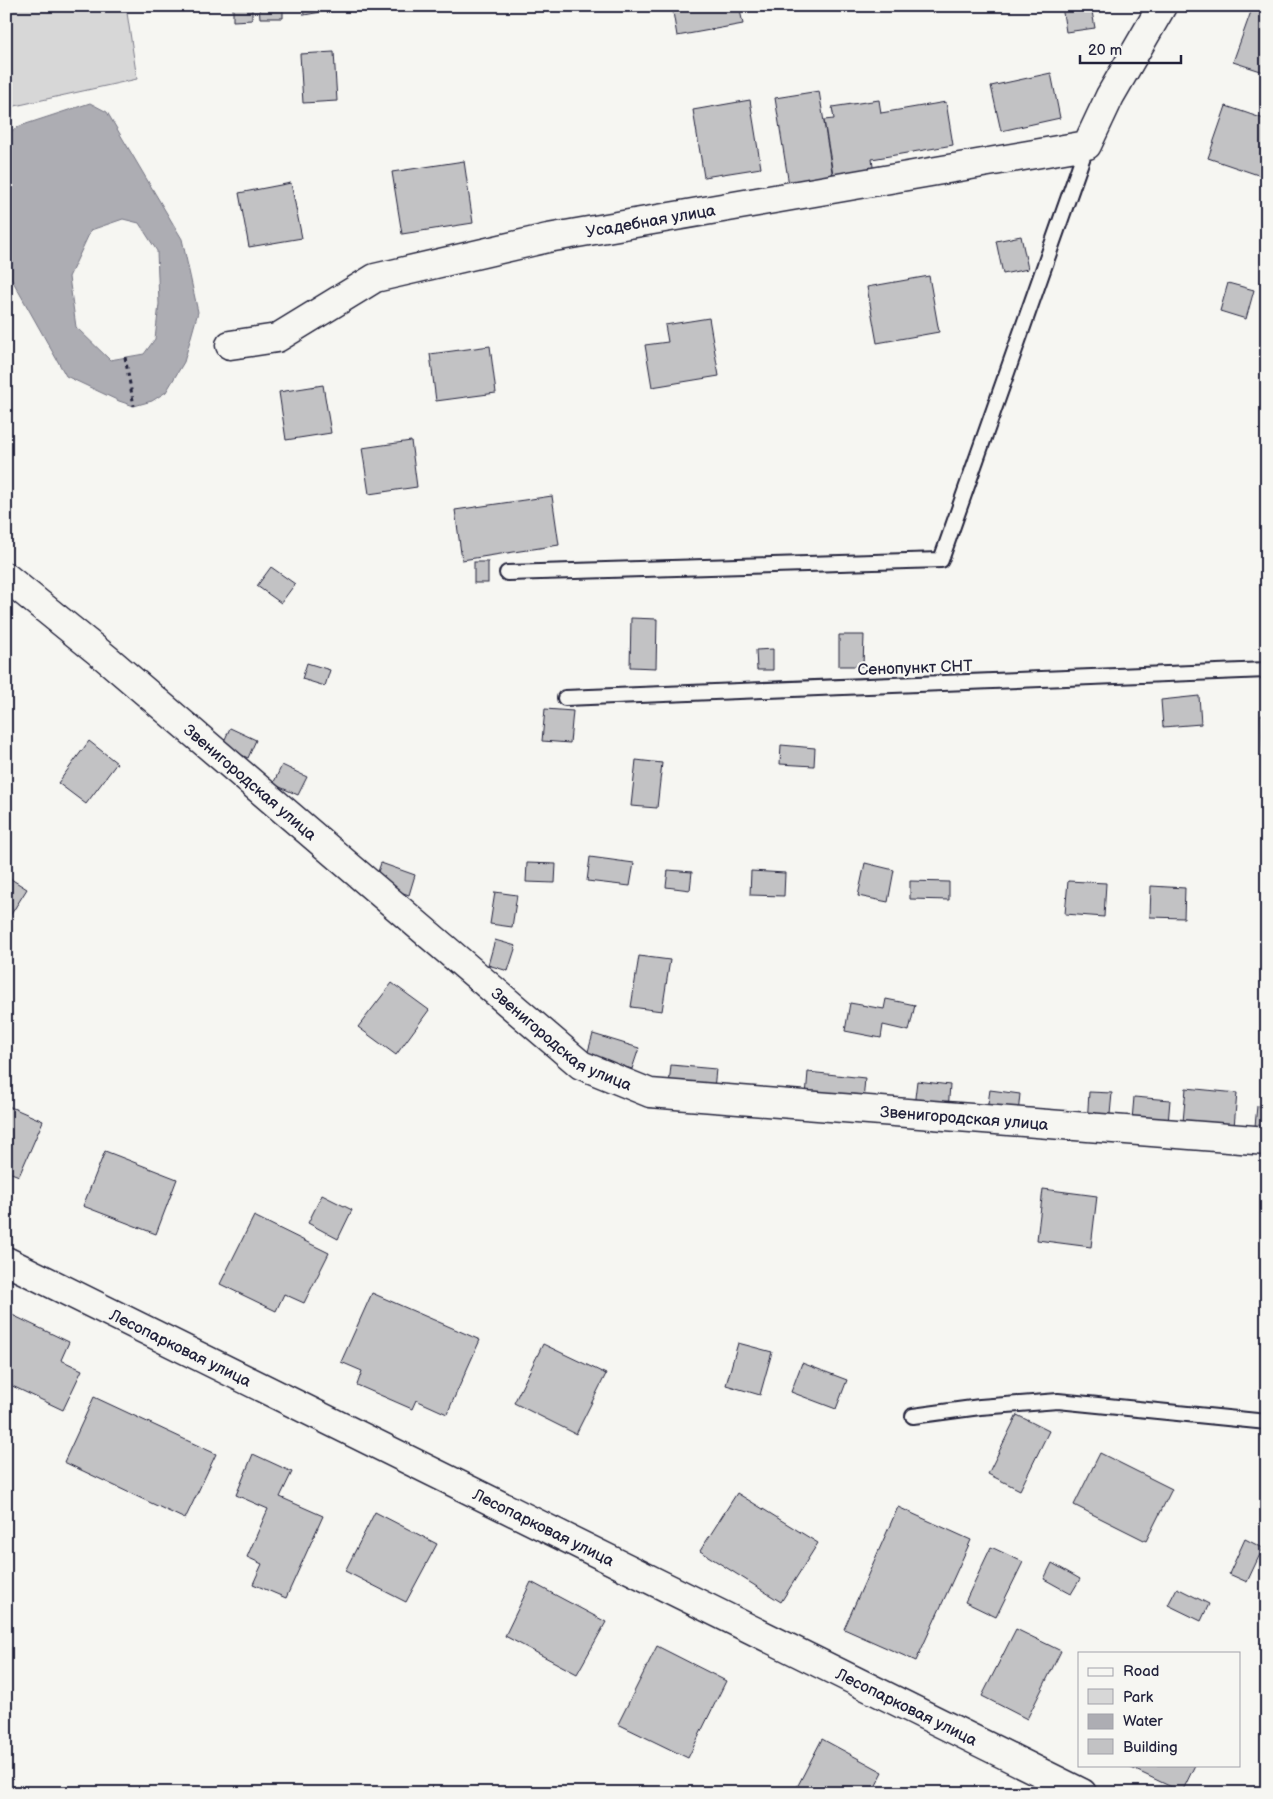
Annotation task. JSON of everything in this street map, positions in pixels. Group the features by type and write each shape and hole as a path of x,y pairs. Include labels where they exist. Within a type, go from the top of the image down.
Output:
{"street":[{"path":"1087,145 1110,96 1162,6"},
{"name":"Усадебная улица","path":"230,345 277,338 375,278 548,238 1087,145"},
{"name":"Звенигородская улица","path":"6,577 106,658 581,1065 650,1093 1267,1141"},
{"name":"Лесопарковая улица","path":"6,1261 1082,1793"}],"lane":[{"path":"508,572 941,560 1087,145"},
{"name":"Сенопункт СНТ","path":"566,698 1267,670"},
{"path":"914,1416 980,1407 1058,1401 1267,1422"}],"path":[{"path":"124,357 134,406"}],"green space":[{"path":"6,6 126,6 137,79 6,108"}],"water":[{"path":"90,103 107,112 182,239 198,312 184,362 166,392 152,401 134,406 66,376 6,269 6,134 20,126","holes":["123,219 139,223 157,251 159,304 155,339 144,354 110,360 76,327 69,277 91,230"]}],"building":[{"path":"233,6 252,6 252,20 233,21"},
{"path":"259,6 283,6 283,18 260,18"},
{"path":"303,6 338,6 338,9 304,15"},
{"path":"672,6 739,6 743,24 677,36"},
{"path":"1062,6 1091,6 1095,28 1066,32"},
{"path":"1253,6 1267,6 1267,73 1233,62"},
{"path":"334,52 337,101 303,103 300,54"},
{"path":"1051,73 1060,118 1001,131 991,86"},
{"path":"819,91 833,178 789,185 775,98"},
{"path":"750,100 761,168 704,177 693,110"},
{"path":"879,100 881,113 946,102 953,145 872,159 874,174 834,180 824,120 834,119 832,107"},
{"path":"1226,106 1267,120 1267,178 1208,158"},
{"path":"464,161 473,223 402,234 392,172"},
{"path":"291,183 302,238 249,247 239,193"},
{"path":"1021,236 1028,269 1003,274 996,241"},
{"path":"929,276 939,332 877,343 867,287"},
{"path":"1228,283 1254,290 1246,319 1220,311"},
{"path":"709,318 719,376 652,387 645,345 668,342 665,325"},
{"path":"490,346 496,393 436,401 430,354"},
{"path":"323,385 331,433 286,440 279,392"},
{"path":"411,441 417,487 369,494 362,448"},
{"path":"552,496 559,545 462,560 455,510"},
{"path":"474,562 488,562 488,583 474,583"},
{"path":"271,567 295,584 281,603 257,586"},
{"path":"631,618 657,619 656,668 630,667"},
{"path":"839,635 864,635 863,666 839,666"},
{"path":"773,649 773,670 757,670 756,650"},
{"path":"307,663 330,670 325,686 302,679"},
{"path":"1199,696 1201,724 1163,727 1161,700"},
{"path":"545,709 573,711 570,743 542,741"},
{"path":"1261,715 1267,715 1267,755 1262,755"},
{"path":"230,728 256,740 248,758 222,746"},
{"path":"89,741 117,763 86,804 58,783"},
{"path":"781,745 815,748 814,766 780,764"},
{"path":"636,760 662,763 657,808 631,806"},
{"path":"282,765 307,777 298,795 273,784"},
{"path":"590,857 634,863 630,886 587,881"},
{"path":"381,863 415,875 409,895 374,883"},
{"path":"527,863 556,864 555,883 526,882"},
{"path":"865,863 894,870 888,902 858,896"},
{"path":"668,870 692,872 690,890 666,887"},
{"path":"751,871 785,873 784,896 750,895"},
{"path":"6,876 27,889 10,916 6,913"},
{"path":"910,881 949,882 949,900 910,899"},
{"path":"1068,881 1106,883 1104,917 1065,914"},
{"path":"1151,886 1185,888 1184,918 1150,917"},
{"path":"495,892 517,895 512,927 490,924"},
{"path":"495,940 516,946 508,971 488,965"},
{"path":"639,956 670,960 662,1011 631,1007"},
{"path":"392,983 429,1010 396,1055 358,1027"},
{"path":"886,999 915,1005 909,1031 883,1025 881,1038 845,1031 850,1003 884,1009"},
{"path":"593,1034 639,1048 632,1069 587,1055"},
{"path":"671,1065 716,1069 714,1089 669,1085"},
{"path":"808,1072 865,1078 863,1102 806,1096"},
{"path":"917,1081 950,1085 948,1110 914,1106"},
{"path":"1186,1088 1237,1093 1234,1127 1183,1122"},
{"path":"990,1090 1020,1094 1018,1114 987,1110"},
{"path":"1089,1092 1112,1093 1109,1125 1087,1124"},
{"path":"1134,1097 1170,1100 1168,1124 1132,1120"},
{"path":"6,1105 43,1121 19,1176 6,1171"},
{"path":"1257,1106 1267,1107 1267,1127 1255,1126"},
{"path":"105,1151 177,1179 156,1234 83,1206"},
{"path":"1043,1189 1097,1196 1091,1247 1037,1240"},
{"path":"322,1195 352,1210 338,1239 308,1223"},
{"path":"254,1216 329,1253 304,1303 284,1294 276,1311 220,1284"},
{"path":"372,1293 480,1340 447,1414 416,1400 412,1409 357,1385 362,1371 341,1362"},
{"path":"6,1312 69,1342 61,1360 82,1370 63,1410 6,1383"},
{"path":"738,1343 772,1352 760,1395 726,1385"},
{"path":"543,1344 606,1374 576,1434 514,1403"},
{"path":"802,1363 847,1380 836,1409 791,1392"},
{"path":"94,1397 216,1454 185,1519 64,1462"},
{"path":"1017,1415 1049,1431 1020,1490 988,1474"},
{"path":"1100,1453 1172,1489 1146,1541 1074,1505"},
{"path":"253,1454 292,1472 280,1497 323,1516 286,1598 253,1584 262,1564 247,1557 268,1509 236,1495"},
{"path":"737,1493 818,1543 781,1602 700,1551"},
{"path":"898,1507 971,1540 916,1661 844,1629"},
{"path":"375,1512 437,1544 406,1602 345,1571"},
{"path":"1245,1539 1263,1548 1247,1582 1229,1574"},
{"path":"991,1547 1023,1562 996,1617 965,1602"},
{"path":"1052,1563 1080,1579 1071,1594 1044,1579"},
{"path":"531,1582 606,1622 577,1674 505,1636"},
{"path":"1177,1588 1209,1604 1201,1621 1168,1605"},
{"path":"1016,1629 1061,1651 1027,1719 982,1696"},
{"path":"657,1646 726,1681 688,1758 618,1724"},
{"path":"822,1739 883,1772 872,1793 794,1793"},
{"path":"1127,1766 1195,1766 1182,1792"}]}
